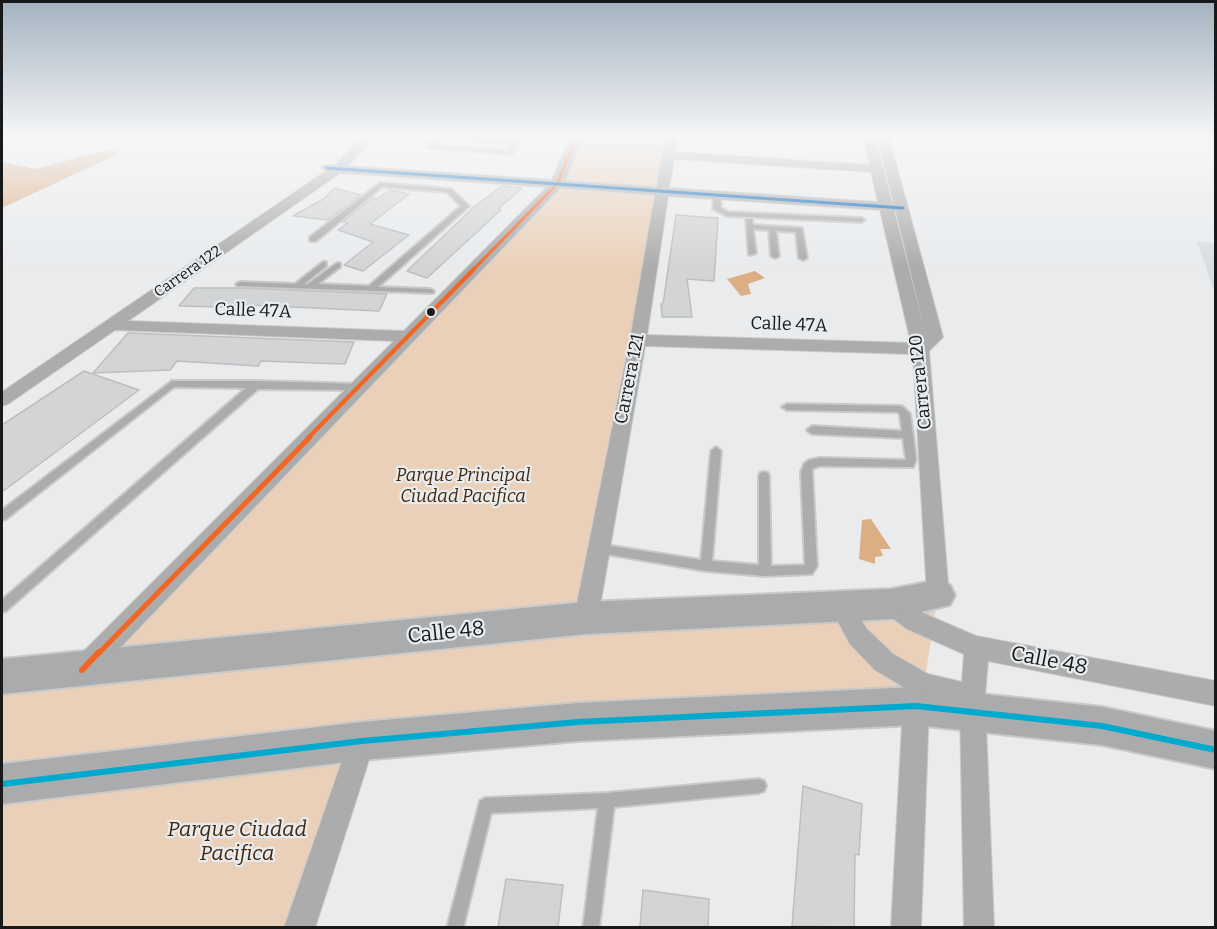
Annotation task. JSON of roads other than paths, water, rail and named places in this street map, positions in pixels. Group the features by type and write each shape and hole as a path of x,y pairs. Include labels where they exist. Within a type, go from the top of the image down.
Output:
{"main road":[{"name":"Calle 48","path":"2,677 586,618 891,604 938,595"},
{"path":"2,784 362,741 578,722 972,704 1102,726 1215,750"}],"street":[{"name":"Carrera 122","path":"2,400 105,324 313,181"},
{"path":"517,181 903,208"},
{"name":"Carrera 121","path":"586,618 638,340 663,181"},
{"name":"Carrera 120","path":"879,181 928,343"},
{"name":"Carrera 120","path":"896,181 903,208 928,343 938,595"},
{"path":"82,670 557,184"},
{"path":"430,291 452,292"},
{"name":"Carrera 122","path":"2,387 105,324"},
{"name":"Calle 47A","path":"105,324 408,336"},
{"name":"Calle 47A","path":"638,340 928,343"},
{"name":"Calle 48","path":"891,604 915,621 948,637 976,646 1215,694"},
{"path":"842,607 858,636 884,662 924,685 972,704"},
{"path":"976,646 976,673 972,704 979,927"},
{"path":"906,927 916,706"},
{"path":"299,927 362,741"}],"lane":[{"path":"314,239 380,185 449,190 465,206 372,288"},
{"path":"717,195 717,209 720,212 861,220"},
{"path":"748,215 752,254"},
{"path":"750,227 799,230 803,258"},
{"path":"772,228 775,255"},
{"path":"297,285 323,264"},
{"path":"311,286 337,266"},
{"path":"240,284 430,291"},
{"path":"2,516 172,384 359,387"},
{"path":"2,608 257,384"},
{"path":"598,549 706,566 765,571 803,572 808,570 811,566 806,472 808,467 820,462 909,464 911,460 908,435 905,414 900,409 787,407"},
{"path":"812,430 908,435"},
{"path":"706,566 716,451"},
{"path":"764,476 765,571"},
{"path":"455,927 485,806 607,800 759,786"},
{"path":"591,927 607,800"}],"park label":[{"name":"Parque Principal Ciudad Pacifica","path":"463,486"},
{"name":"Parque Ciudad Pacifica","path":"237,842"}]}
